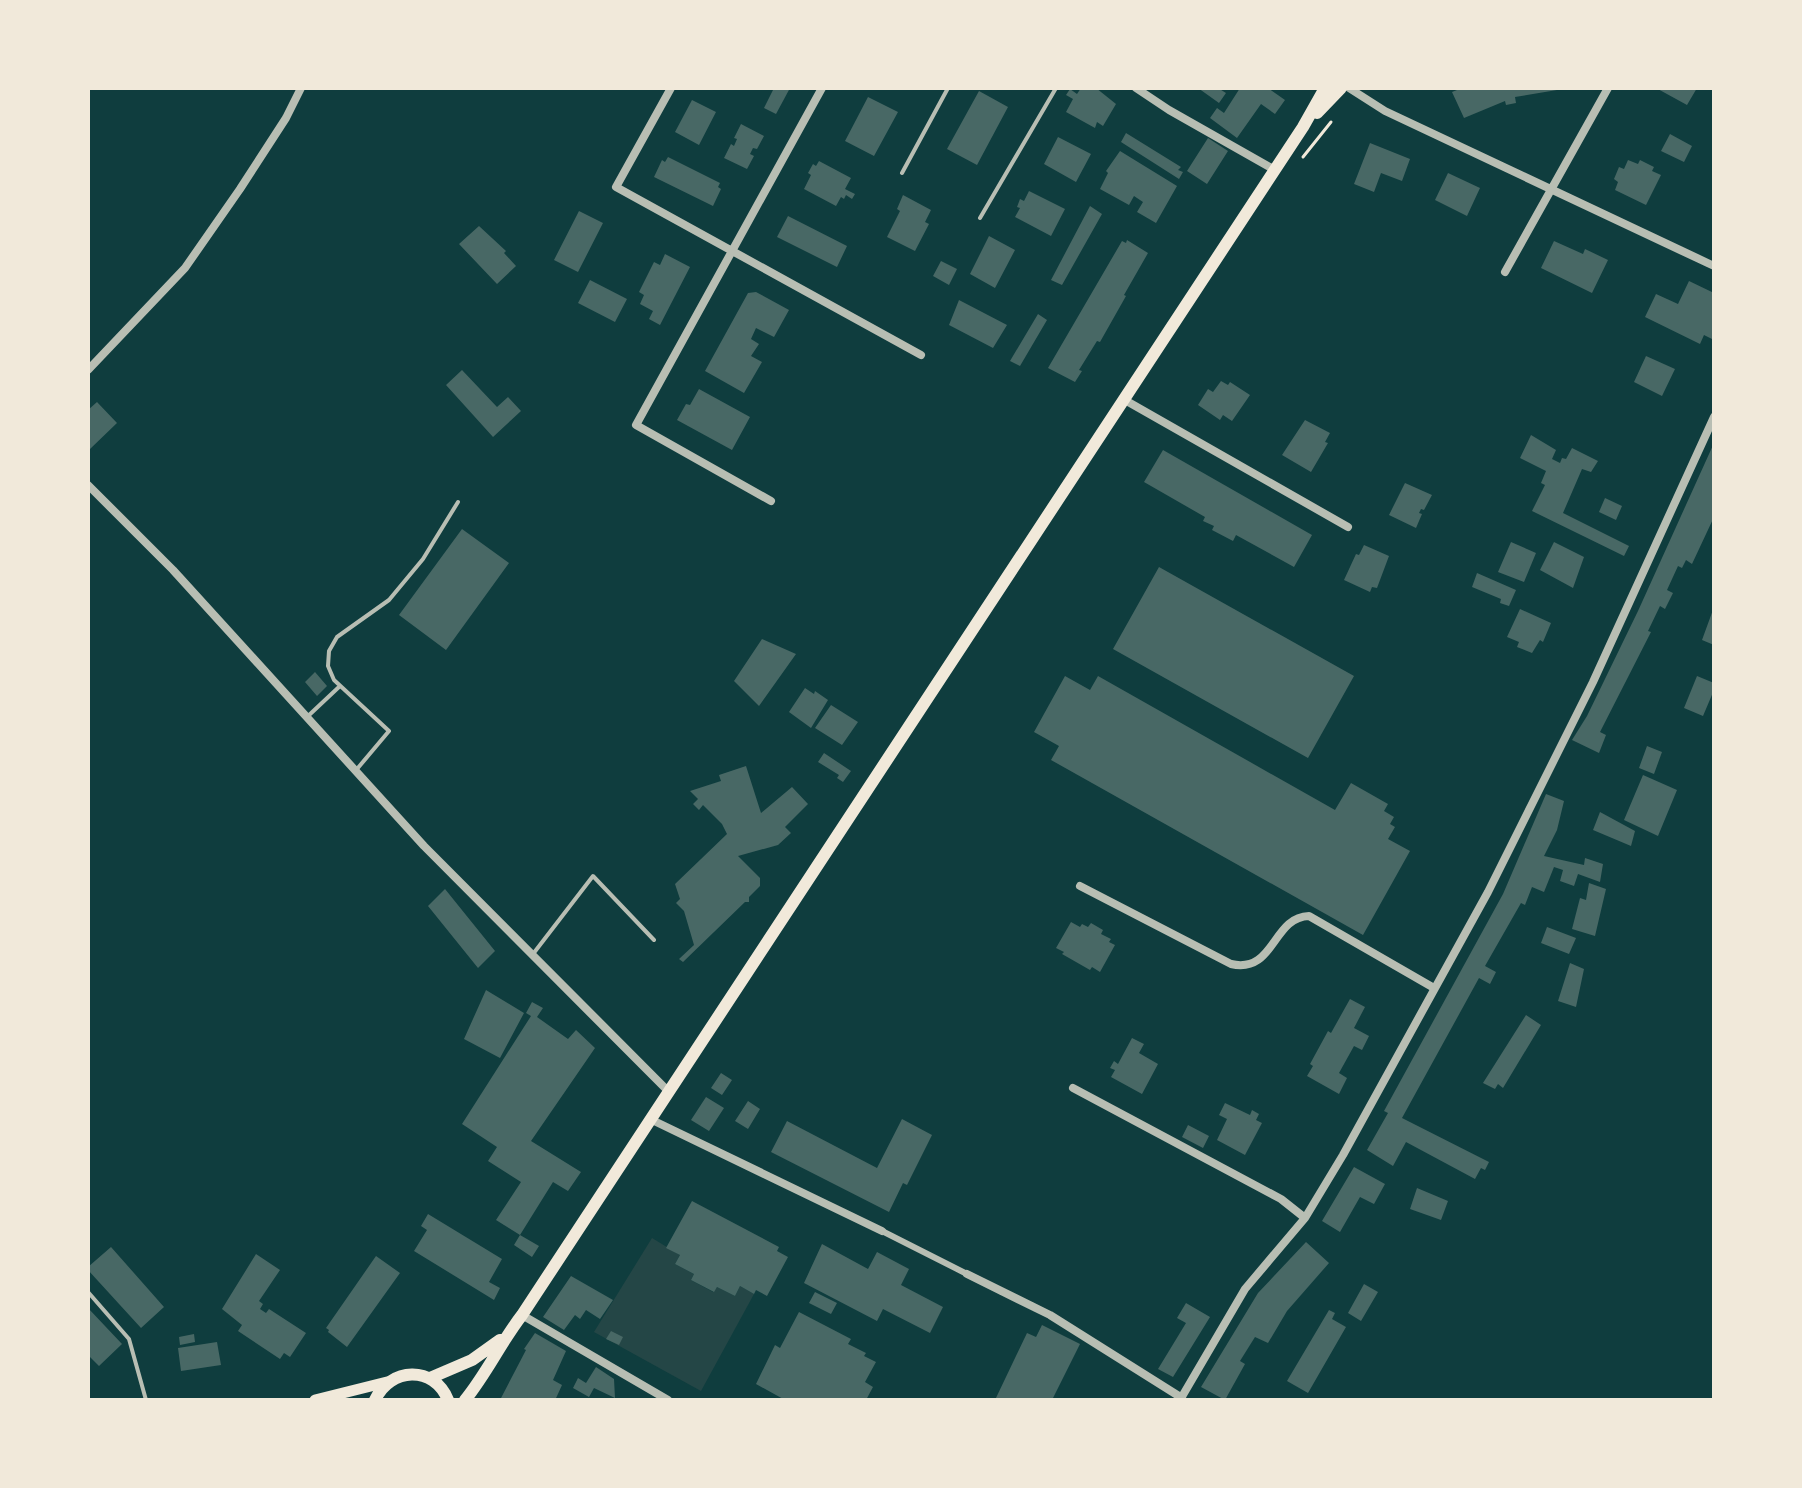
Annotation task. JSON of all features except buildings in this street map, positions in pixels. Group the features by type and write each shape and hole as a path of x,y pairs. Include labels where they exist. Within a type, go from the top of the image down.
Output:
{"main road":[{"path":"465,1400 482,1379 506,1335 1275,170 1325,88"},
{"path":"1303,127 1341,88"},
{"path":"430,1378 472,1360 506,1335"},
{"path":"315,1400 387,1382 408,1373 430,1378 440,1385 448,1400"},
{"path":"375,1400 387,1382"}],"street":[{"path":"88,370 185,268 286,118 301,88"},
{"path":"671,88 616,187 921,355"},
{"path":"771,501 636,425 822,88"},
{"path":"1136,88 1275,170"},
{"path":"1349,88 1385,111 1714,266"},
{"path":"1505,272 1608,88"},
{"path":"1123,399 1348,527"},
{"path":"650,1119 1050,1315 1181,1399 1245,1289 1305,1218 1488,892 1593,682 1714,417"},
{"path":"88,485 173,570 424,846 669,1092"},
{"path":"1080,886 1242,967 1262,959 1292,920 1309,916 1434,988"},
{"path":"1073,1088 1281,1199 1305,1218"},
{"path":"522,1315 668,1400"}],"lane":[{"path":"902,173 948,88"},
{"path":"980,218 1056,88"},
{"path":"356,771 389,731 340,686 328,666 327,657 333,642 389,600 423,559 458,502"},
{"path":"307,717 340,686"},
{"path":"533,954 593,876 654,940"},
{"path":"88,1292 129,1339 146,1400"}],"shaded area":[{"path":"652,1238 680,1255 675,1264 694,1274 691,1280 713,1292 717,1287 735,1296 740,1286 754,1294 701,1391 594,1332"}]}
